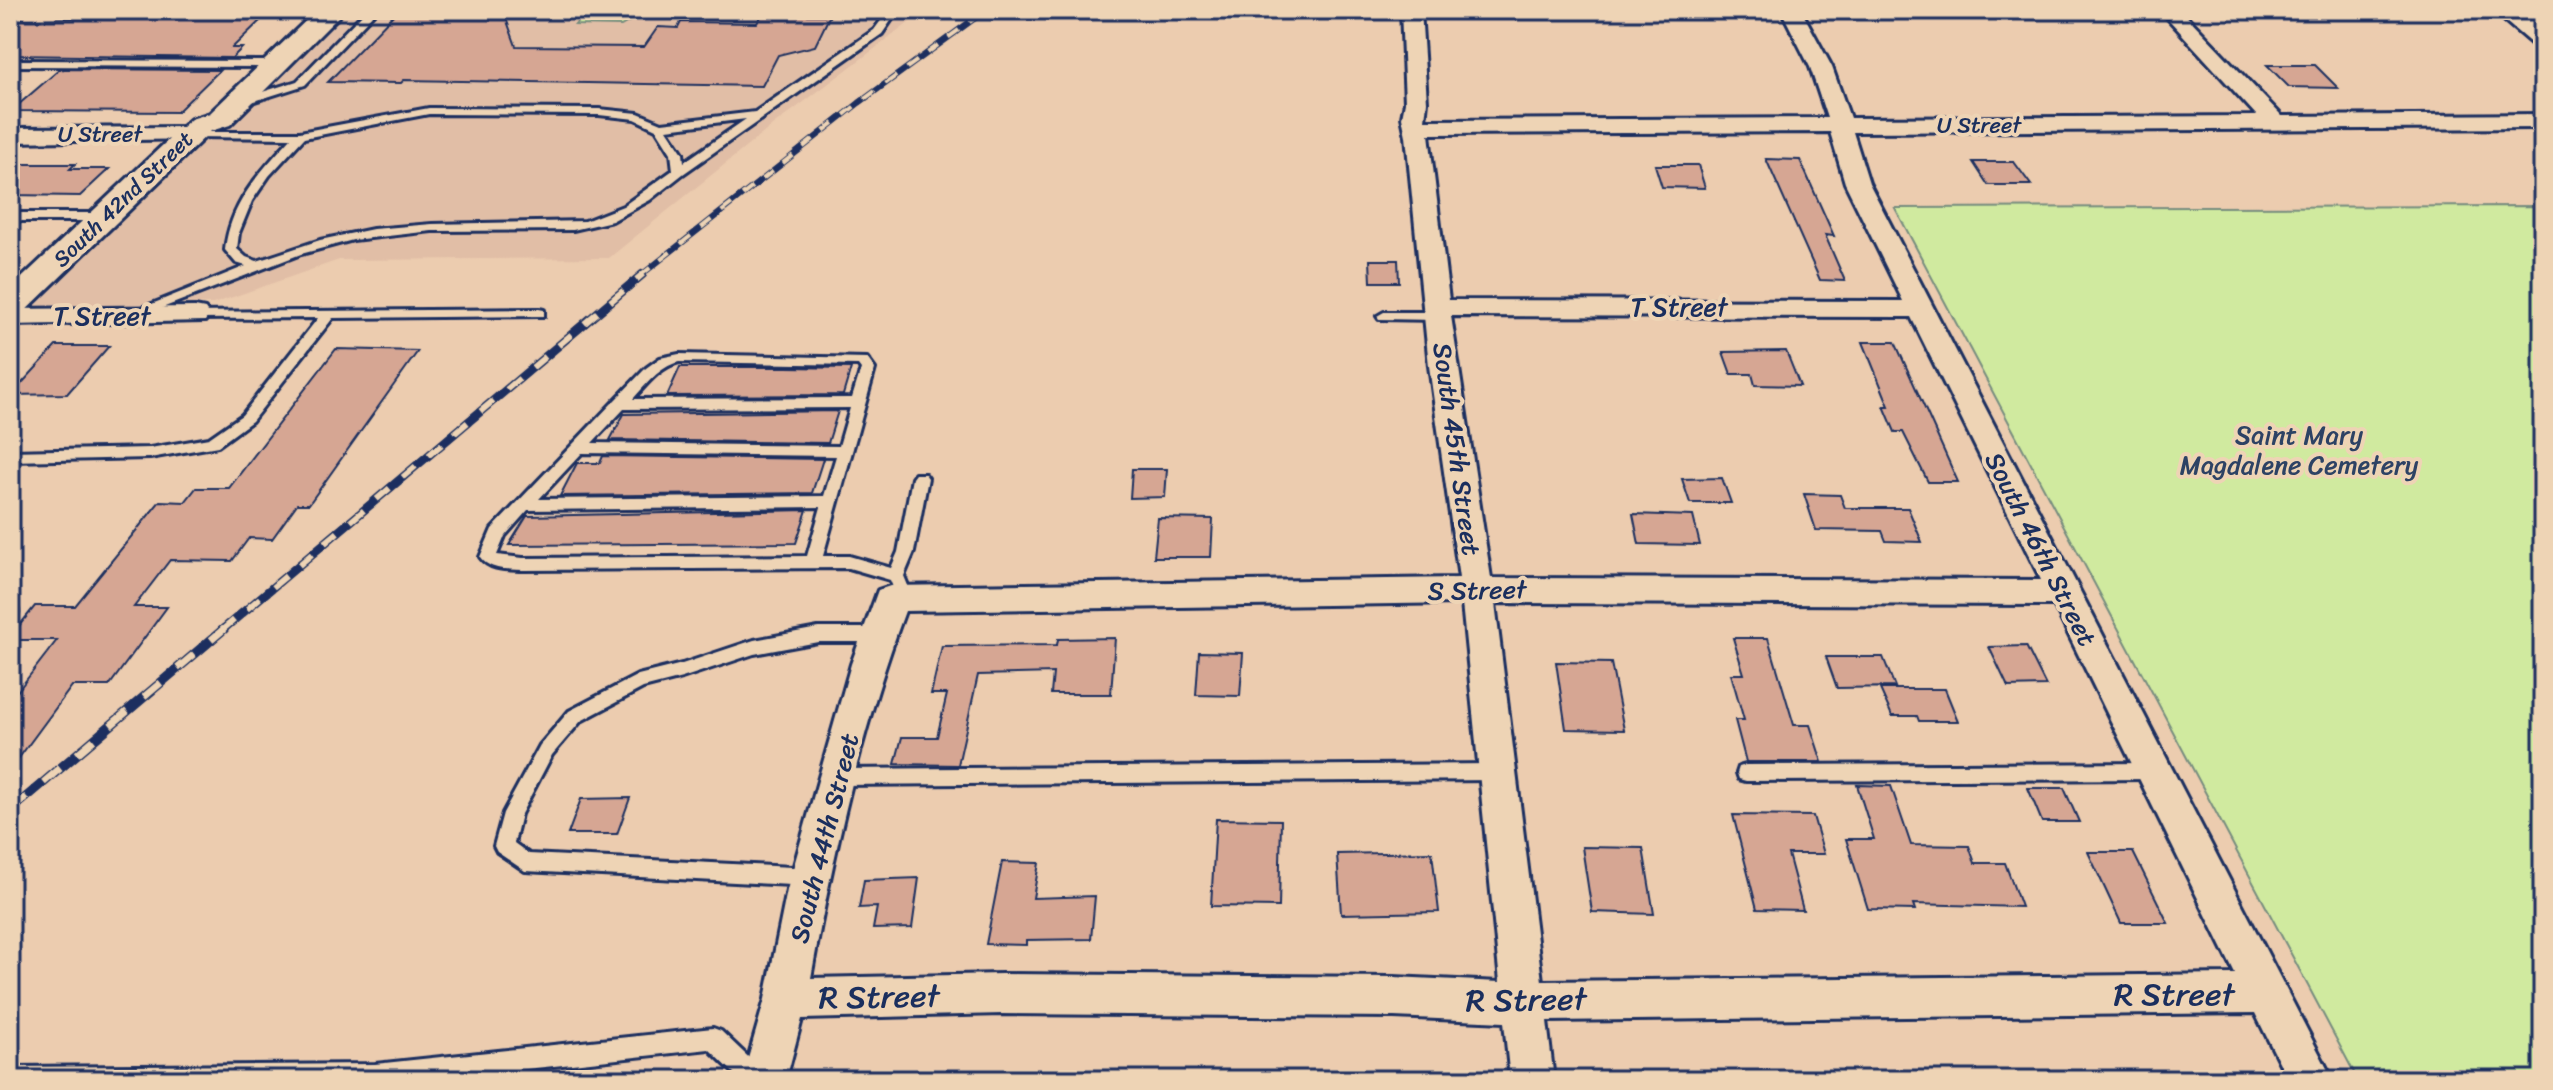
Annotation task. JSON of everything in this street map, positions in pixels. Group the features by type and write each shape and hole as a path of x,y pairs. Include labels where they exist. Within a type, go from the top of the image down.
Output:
{"main road":[{"path":"2506,10 2543,39"}],"street":[{"name":"South 42nd Street","path":"10,307 196,129 220,119 313,10"},
{"name":"South 42nd Street","path":"196,129 200,118 332,10"},
{"name":"South 45th Street","path":"1411,10 1416,127 1477,590 1532,1080"},
{"name":"South 46th Street","path":"1791,10 1821,67 1857,183 2311,1080"},
{"path":"2170,10 2276,123"},
{"name":"U Street","path":"1416,127 2543,121"},
{"name":"U Street","path":"10,135 196,129"},
{"name":"T Street","path":"1438,312 1920,309"},
{"name":"T Street","path":"10,317 195,315"},
{"name":"S Street","path":"897,591 2064,593"},
{"name":"South 44th Street","path":"764,1080 786,999 811,877 868,664 897,591"},
{"name":"R Street","path":"786,999 1002,994 1521,1000 2267,993"}],"lane":[{"path":"236,103 301,83 372,10"},
{"path":"129,316 180,300 258,266 337,240 395,229 573,226 605,220 632,208 679,171 878,32 890,15 887,10"},
{"path":"10,63 267,64"},
{"path":"196,129 300,135 429,111 599,112 638,116 660,127 677,153 679,171"},
{"path":"660,127 728,121 762,113"},
{"path":"258,266 241,260 231,250 231,233 239,210 252,190 300,135"},
{"path":"10,217 105,217"},
{"path":"1384,316 1438,312"},
{"path":"195,315 539,313"},
{"path":"10,456 150,453 213,442 247,418 329,314"},
{"path":"813,562 868,369 862,361 679,358 665,361 651,371 498,533 488,557 494,562 813,562 849,562 897,591 920,478"},
{"path":"619,404 858,403"},
{"path":"578,448 845,451"},
{"path":"525,505 830,501"},
{"path":"811,877 525,862 504,846 512,813 546,750 575,716 638,682 754,647 818,635 878,635"},
{"path":"1746,773 2154,771"},
{"path":"840,777 1499,772"},
{"path":"10,1078 372,1078 713,1038 756,1080"}],"shaded area":[{"path":"326,10 926,10 772,126 609,258 339,260 213,304 26,306"}],"green space":[{"path":"587,10 649,10 621,26 575,25"},
{"name":"Saint Mary Magdalene Cemetery","path":"2543,206 2543,1080 2358,1080 1895,208"}],"building":[{"path":"398,10 503,10 516,46 644,47 658,27 678,28 681,22 757,23 762,15 830,15 815,46 778,55 762,86 404,80 401,83 328,82"},
{"path":"265,16 232,48 242,48 232,58 10,55 10,19"},
{"path":"2267,65 2315,65 2338,88 2289,87"},
{"path":"60,69 220,70 177,112 11,111"},
{"path":"1766,159 1800,160 1834,236 1825,235 1845,281 1820,280"},
{"path":"1973,162 2014,162 2031,185 1988,185"},
{"path":"10,164 75,164 70,169 109,169 80,196 10,195"},
{"path":"1655,165 1698,165 1705,188 1662,187"},
{"path":"1370,260 1398,260 1399,282 1371,282"},
{"path":"1863,342 1895,342 1958,482 1928,482 1903,432 1895,432 1884,406 1889,406"},
{"path":"56,346 109,346 67,394 11,395"},
{"path":"336,349 418,351 309,504 297,504 272,539 249,538 232,561 170,560 134,607 167,607 109,686 72,686 10,770 10,701 57,640 10,640 10,637 35,606 75,606 160,501 185,502 196,488 229,488"},
{"path":"1786,351 1800,386 1755,385 1752,374 1731,374 1723,352"},
{"path":"680,367 851,368 843,395 667,396"},
{"path":"838,411 828,443 610,440 624,414"},
{"path":"603,456 823,459 812,493 560,496 577,463 600,463"},
{"path":"1132,469 1167,469 1165,497 1130,498"},
{"path":"1722,478 1731,503 1690,503 1682,479"},
{"path":"1804,494 1840,495 1845,508 1908,508 1922,542 1886,541 1882,531 1816,530"},
{"path":"807,510 796,543 509,545 527,516"},
{"path":"1633,514 1693,516 1700,545 1639,544"},
{"path":"1158,518 1213,519 1211,557 1154,557"},
{"path":"1115,638 1111,694 1051,694 1053,673 978,675 958,765 895,764 902,737 937,737 947,694 931,694 942,646 1057,645 1058,639"},
{"path":"1733,638 1768,638 1794,725 1810,725 1822,762 1746,762 1735,720 1744,720 1731,674 1744,674"},
{"path":"2026,646 2046,686 2008,687 1989,647"},
{"path":"1199,652 1243,653 1240,696 1196,695"},
{"path":"1826,657 1883,657 1895,687 1837,688"},
{"path":"1556,662 1611,663 1624,730 1566,729"},
{"path":"1880,689 1945,689 1958,721 1919,721 1917,716 1892,716"},
{"path":"1857,785 1891,786 1911,845 1969,846 1975,863 2005,863 2021,907 1913,904 1915,910 1868,909 1846,839 1874,839"},
{"path":"2028,788 2064,788 2079,822 2042,822"},
{"path":"630,798 617,834 568,834 581,799"},
{"path":"1733,815 1813,816 1824,854 1788,854 1803,910 1757,909"},
{"path":"1216,819 1281,820 1279,907 1211,906"},
{"path":"1582,847 1643,848 1654,914 1592,912"},
{"path":"1432,852 1439,912 1341,914 1337,854"},
{"path":"2088,852 2133,852 2168,923 2121,923"},
{"path":"1002,862 1039,863 1033,898 1095,896 1091,939 1026,940 1026,945 986,944"},
{"path":"919,878 912,928 873,929 877,907 859,908 864,880"}],"railway":[{"path":"640,276 859,103 986,10"},
{"path":"221,631 643,274"},
{"path":"10,811 224,629"}]}
